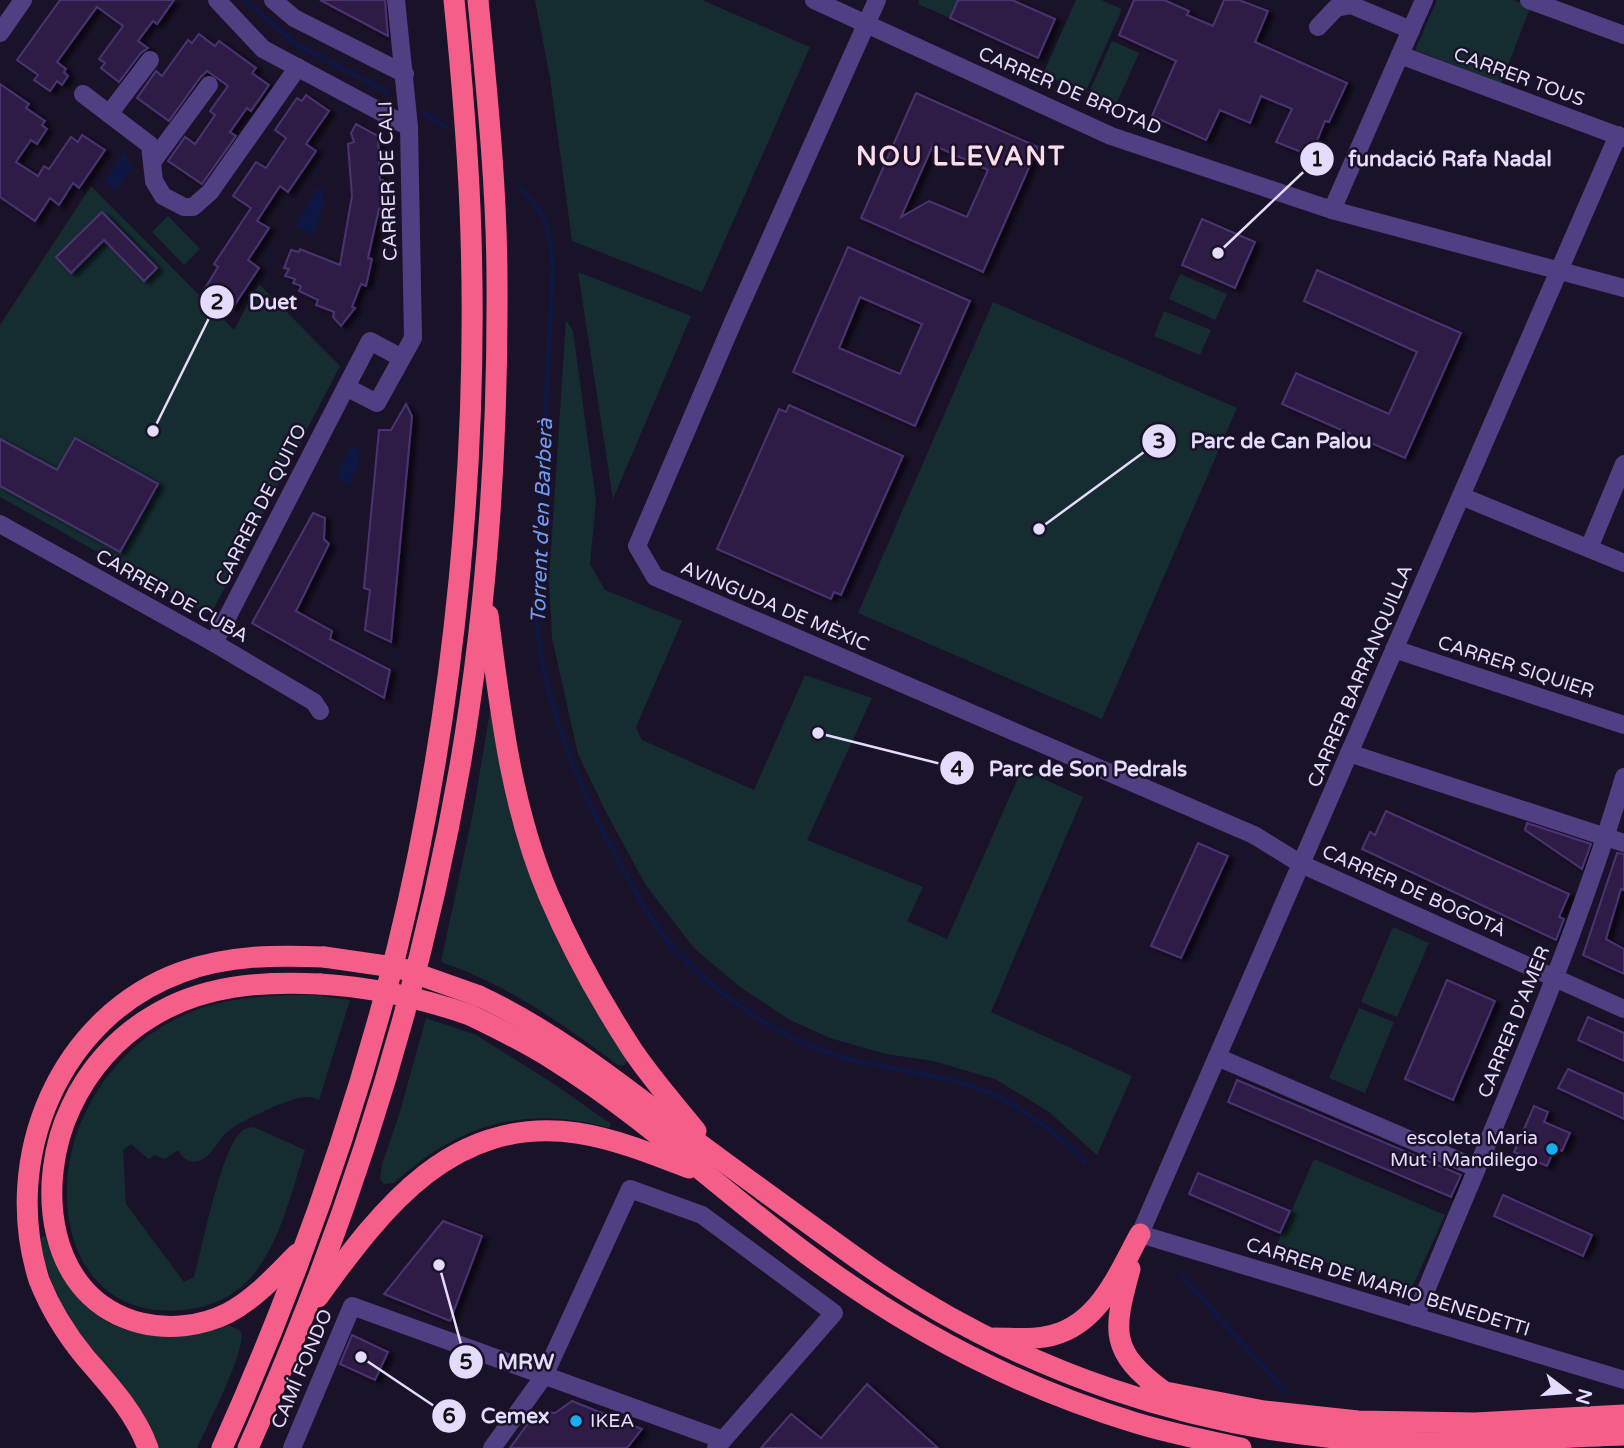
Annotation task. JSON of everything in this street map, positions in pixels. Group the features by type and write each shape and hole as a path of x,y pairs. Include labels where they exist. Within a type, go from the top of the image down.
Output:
{"highway":[{"path":"222,1448 303,1248 350,1111 397,947 431,781 446,686 462,532 471,336 470,209 454,0"},
{"path":"248,1448 303,1319 360,1162 423,942 460,767 483,582 494,424 497,280 494,199 478,0"},
{"path":"483,582 501,713 515,783 530,842 548,894 575,953 635,1053 714,1154"},
{"path":"148,1448 127,1407 62,1325 34,1264 27,1223 25,1186 29,1150 39,1114 61,1072 86,1037 124,1003 155,984 184,971 219,962 262,956 324,957 400,968 475,1005 520,1040 557,1061 625,1110 821,1265 934,1338 995,1369 1062,1398 1161,1430 1241,1448"},
{"path":"303,1248 254,1295 219,1317 191,1325 170,1326 135,1321 114,1312 94,1298 68,1266 55,1231 51,1203 58,1142 77,1094 102,1058 135,1027 169,1006 207,992 263,983 346,986 510,1010 575,1050 887,1279 988,1338 1072,1376 1191,1413 1313,1436 1437,1443 1624,1435"},
{"path":"303,1319 347,1259 402,1193 447,1159 482,1142 520,1133 578,1133 635,1149 711,1177"},
{"path":"988,1338 1046,1337 1083,1321 1101,1304 1140,1234"},
{"path":"1140,1234 1124,1294 1119,1336 1122,1348 1135,1369 1163,1391"},
{"path":"1072,1376 1264,1411 1358,1421 1475,1423 1624,1415"},
{"path":"1161,1430 1201,1448"}],"street":[{"path":"0,33 23,0"},
{"path":"217,0 263,48 409,127"},
{"path":"273,0 294,18 405,74"},
{"name":"CARRER DE CALI","path":"396,0 409,127 412,338 400,357"},
{"name":"CARRER DE BROTAD","path":"814,0 1111,136 1332,210 1624,288"},
{"name":"AVINGUDA DE MÈXIC","path":"877,0 733,322 637,546 655,578 1254,835 1301,864"},
{"path":"1332,210 1424,0"},
{"path":"1530,0 1624,36"},
{"path":"1318,27 1336,8 1351,5 1411,30"},
{"name":"CARRER TOUS","path":"1400,55 1621,136"},
{"path":"109,114 150,60"},
{"path":"83,94 150,145 154,181 163,196 184,207 193,207 211,192 298,67"},
{"path":"153,161 209,85"},
{"name":"CARRER BARRANQUILLA","path":"1140,1234 1559,271 1621,136"},
{"name":"CARRER DE QUITO","path":"214,643 370,341 400,357"},
{"path":"346,387 377,403 400,357"},
{"path":"1589,548 1624,464"},
{"path":"1461,496 1624,563"},
{"name":"CARRER DE CUBA","path":"0,524 214,643 314,702 320,710"},
{"name":"CARRER SIQUIER","path":"1394,649 1624,725"},
{"path":"1349,753 1624,843"},
{"name":"CARRER D'AMER","path":"1415,1317 1556,978 1606,837 1624,777"},
{"name":"CARRER DE BOGOTÀ","path":"1301,864 1624,1009"},
{"path":"1217,1057 1476,1168"},
{"path":"492,1448 544,1376 630,1189 702,1214 834,1314 719,1444 544,1376"},
{"name":"CARRER DE MARIO BENEDETTI","path":"1140,1234 1624,1380"},
{"name":"CAMÍ FONDO","path":"292,1448 352,1306 544,1376"}],"green space":[{"path":"535,0 702,0 810,47 702,292 572,241 550,78"},
{"path":"919,0 958,0 950,18 918,4"},
{"path":"1076,0 1101,0 1122,9 1085,93 1043,74"},
{"path":"1437,0 1513,0 1531,6 1501,83 1415,50"},
{"path":"1112,41 1139,53 1115,107 1088,95"},
{"path":"91,186 234,330 259,284 340,366 212,612 206,613 0,497 0,325"},
{"path":"168,216 200,249 184,265 152,232"},
{"path":"578,272 691,316 613,499"},
{"path":"1180,274 1227,294 1215,320 1169,299"},
{"path":"993,302 1237,408 1102,719 858,613"},
{"path":"1164,311 1211,330 1200,355 1154,336"},
{"path":"566,320 573,331 596,501 590,564 605,590 682,621 636,727 642,740 754,790 805,675 872,698 807,840 923,887 907,921 947,939 1022,769 1083,797 991,1012 1132,1076 1097,1155 1049,1112 995,1079 933,1061 886,1054 830,1038 790,1020 740,987 693,947 645,884 578,754 552,638 549,581"},
{"path":"490,711 545,913 566,958 627,1060 625,1065 618,1065 555,1020 511,993 441,962 473,813"},
{"path":"1393,927 1429,943 1397,1017 1361,1002"},
{"path":"288,995 350,1000 319,1100 301,1097 279,1104 227,1132 205,1158 194,1162 187,1160 178,1150 165,1159 154,1155 149,1159 131,1144 123,1150 126,1204 184,1282 194,1277 219,1179 233,1144 242,1131 254,1127 305,1150 287,1208 269,1251 246,1283 217,1302 182,1310 143,1308 113,1294 90,1273 75,1244 68,1212 68,1177 74,1142 95,1095 122,1059 170,1022 198,1009 228,1001"},
{"path":"1359,1008 1394,1022 1365,1093 1329,1078"},
{"path":"426,1018 476,1035 554,1084 611,1124 609,1128 549,1118 494,1125 442,1147 394,1183 384,1184 380,1179 382,1164 399,1115"},
{"path":"1314,1159 1445,1215 1411,1290 1276,1246"},
{"path":"45,1236 58,1267 73,1292 92,1311 114,1325 139,1333 166,1336 196,1333 228,1325 241,1331 238,1354 232,1370 197,1448 158,1448 136,1402 82,1336 67,1313 50,1277 42,1251 39,1238"}],"shaded area":[{"path":"124,153 128,156 126,160 133,165 115,190 104,182"},
{"path":"316,187 322,189 324,204 313,235 296,226"},
{"path":"350,448 359,449 358,470 355,470 349,484 336,477"}],"building":[{"path":"60,0 174,0 157,24 153,21 138,41 148,48 119,82 101,68 105,63 99,59 123,26 97,7 57,62 66,69 64,72 68,76 62,85 57,81 50,91 34,80 38,75 17,60"},
{"path":"320,0 385,0 388,36"},
{"path":"958,0 1012,0 1055,19 1038,58 950,18"},
{"path":"1134,0 1164,0 1189,11 1187,15 1213,26 1224,0 1239,0 1268,11 1255,42 1347,83 1329,122 1325,121 1311,156 1276,142 1292,109 1261,96 1250,123 1220,110 1206,140 1152,116 1176,61 1119,35"},
{"path":"199,34 215,46 219,41 256,68 252,73 269,85 251,111 247,108 230,132 236,136 202,184 168,161 185,137 195,144 215,115 210,111 228,86 207,71 169,121 137,98 156,71 162,76 188,40 192,43"},
{"path":"0,84 29,104 26,108 45,121 42,125 47,129 37,144 31,140 16,162 38,176 44,166 49,169 71,137 78,142 82,135 105,150 79,188 73,183 59,205 50,198 35,221 0,197"},
{"path":"916,93 1038,147 983,272 861,218","holes":["933,145 988,170 967,217 929,201 901,217"]},
{"path":"306,95 329,111 306,144 316,151 288,192 280,186 257,221 269,228 248,260 259,268 232,309 204,290 218,267 214,264 251,208 233,196 256,162 266,168 286,138 275,130 297,98 302,101"},
{"path":"356,124 378,136 385,211 379,209 368,258 372,259 366,286 361,284 352,307 355,308 341,326 333,317 334,312 316,305 318,300 299,291 301,286 293,283 295,279 285,276 289,269 284,268 291,250 299,252 300,249 340,265 352,196 348,144 354,142 351,133"},
{"path":"102,212 157,268 144,281 104,240 71,273 56,257"},
{"path":"1202,219 1255,242 1235,288 1182,265"},
{"path":"848,247 970,301 915,426 793,372","holes":["860,297 922,324 900,374 839,348"]},
{"path":"1317,270 1461,333 1405,458 1282,404 1296,373 1389,414 1417,352 1304,301"},
{"path":"406,404 412,416 391,642 365,630 370,590 364,588 379,430 391,430"},
{"path":"789,405 903,456 841,595 834,592 831,599 717,549 779,409 786,412"},
{"path":"75,438 158,484 120,552 0,486 0,439 57,470"},
{"path":"313,513 325,518 324,539 329,544 296,611 332,631 330,639 390,670 384,698 252,623"},
{"path":"1386,811 1569,894 1559,917 1564,919 1556,940 1362,849 1370,832 1375,835"},
{"path":"1527,823 1591,844 1582,869 1525,830"},
{"path":"1198,843 1228,856 1181,958 1151,946"},
{"path":"1617,853 1624,854 1624,890 1621,889 1606,939 1624,949 1624,974 1583,955"},
{"path":"1447,980 1495,1001 1453,1100 1405,1079"},
{"path":"1588,1017 1624,1033 1624,1061 1578,1040"},
{"path":"1568,1069 1624,1094 1624,1119 1558,1088"},
{"path":"1237,1080 1461,1175 1451,1197 1228,1102"},
{"path":"1534,1106 1548,1112 1544,1122 1570,1133 1562,1151 1555,1148 1547,1166 1514,1152"},
{"path":"1198,1173 1290,1211 1280,1233 1189,1194"},
{"path":"1503,1195 1592,1235 1583,1256 1494,1216"},
{"path":"443,1221 482,1236 450,1321 384,1294"},
{"path":"352,1335 388,1352 375,1380 340,1364"},
{"path":"867,1384 938,1448 761,1448 791,1414 821,1438"},
{"name":"IKEA","path":"572,1401 642,1429 627,1448 510,1448 537,1411 555,1413"}],"waterway":[{"name":"Torrent d'en Barberà","path":"245,0 297,45 387,92"},
{"name":"Torrent d'en Barberà","path":"422,112 446,127"},
{"name":"Torrent d'en Barberà","path":"520,188 537,206 546,224 553,269 535,609 540,653 549,693 574,768 637,895 664,936 688,963 728,997 772,1027 842,1057 971,1085 1007,1102 1041,1123 1085,1163"},
{"name":"Torrent d'en Barberà","path":"1182,1276 1286,1392"}],"place":[{"name":"fundació Rafa Nadal","path":"1218,253"},
{"name":"Duet","path":"153,431"},
{"name":"Parc de Can Palou","path":"1039,529"},
{"name":"Parc de Son Pedrals","path":"818,733"},
{"name":"escoleta Maria Mut i Mandilego","path":"1552,1149"},
{"name":"MRW","path":"439,1265"},
{"name":"Cemex","path":"361,1357"},
{"name":"IKEA","path":"576,1421"}],"district":[{"name":"NOU LLEVANT","path":"961,156"}]}
